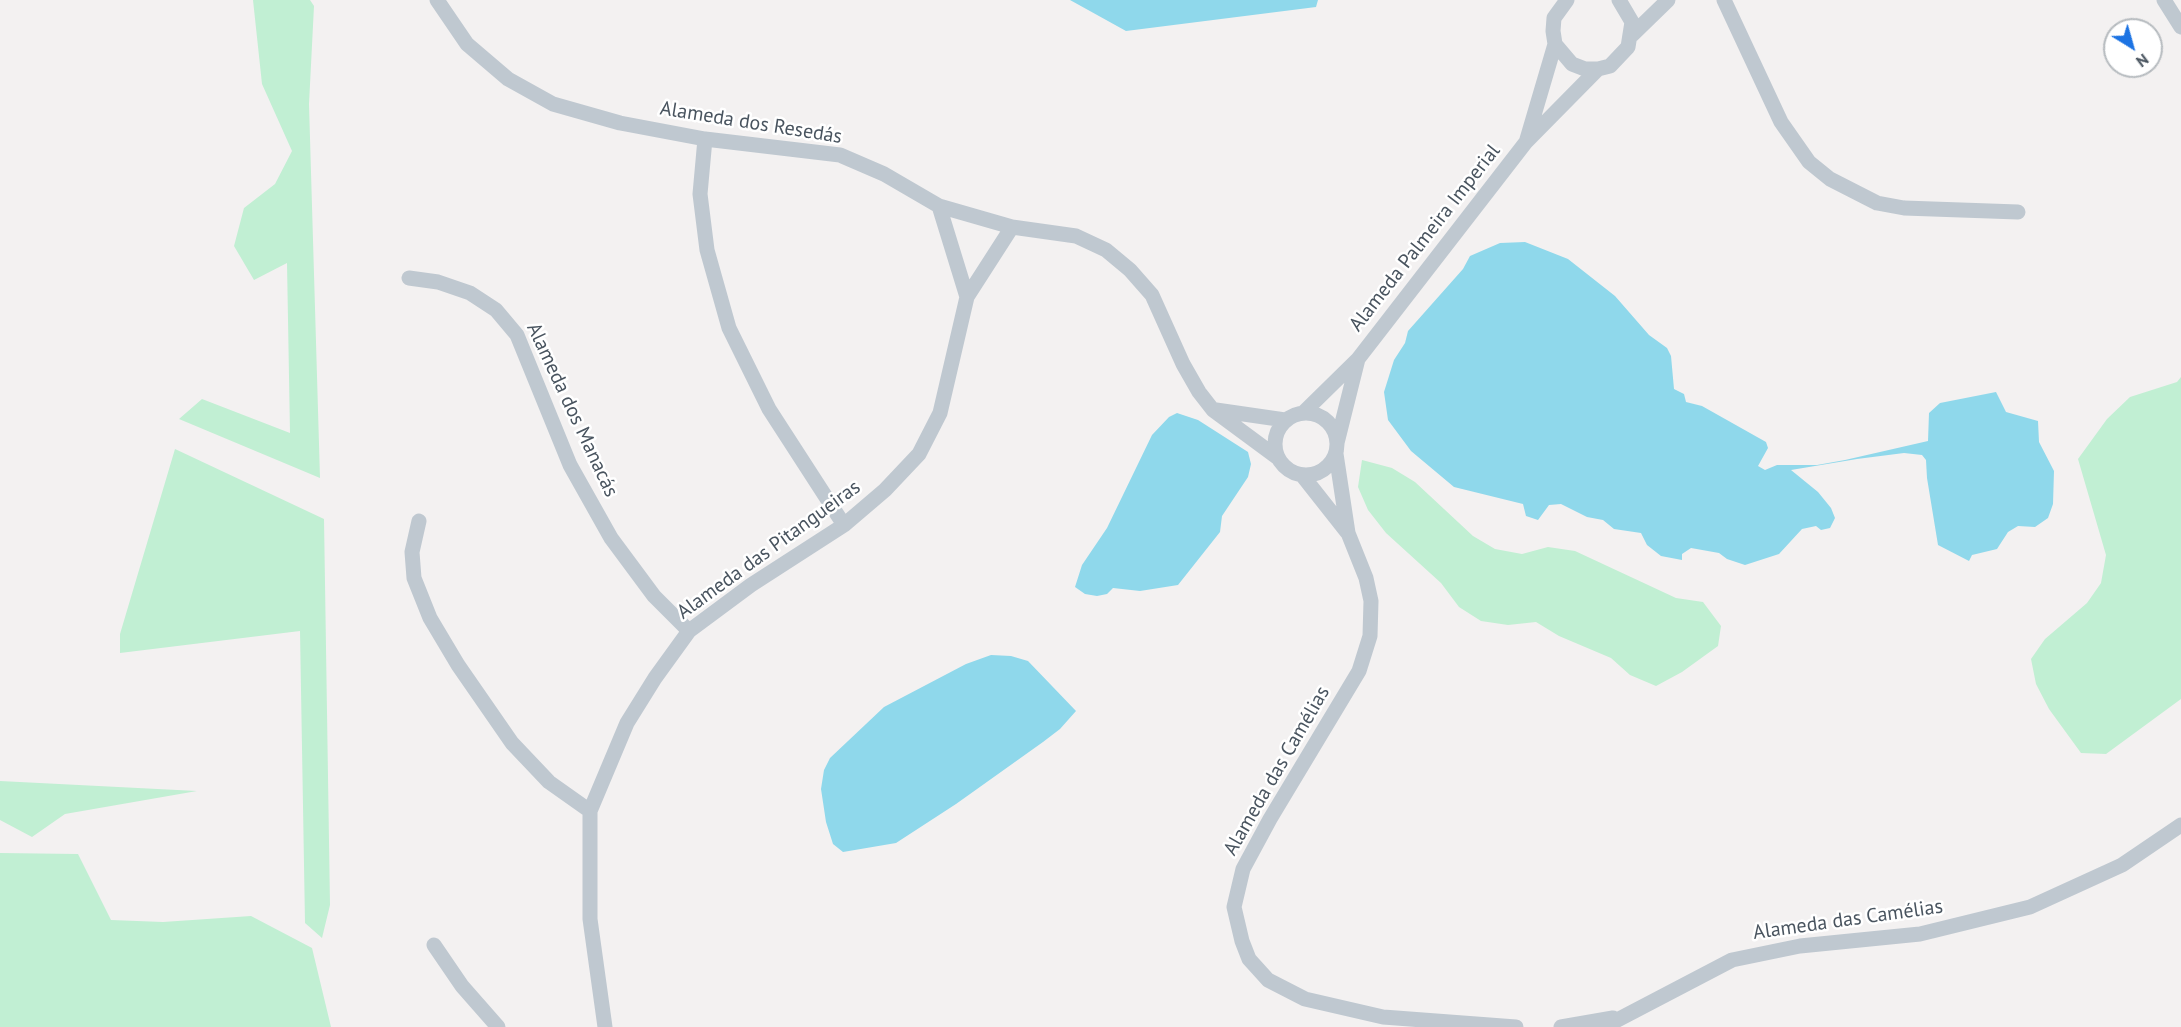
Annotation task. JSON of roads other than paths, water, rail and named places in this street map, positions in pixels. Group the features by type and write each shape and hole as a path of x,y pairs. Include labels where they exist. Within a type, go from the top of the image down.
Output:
{"street":[{"name":"Alameda dos Resedás","path":"437,0 467,44 508,79 553,104 620,123 705,139 840,155 884,174 939,206 1012,227 1076,236 1107,250 1130,270 1152,295 1198,392 1213,410 1278,458"},
{"path":"1554,0 1552,31 1555,44 1572,64 1585,69 1598,69"},
{"path":"1554,18 1567,0"},
{"path":"1526,142 1598,69 1621,58 1632,35 1632,22 1619,0"},
{"path":"1632,35 1668,0"},
{"path":"1724,0 1781,122 1809,162 1830,179 1869,200 1904,208 2018,212"},
{"path":"2164,0 2181,27"},
{"path":"1526,142 1555,44"},
{"path":"705,139 700,194 707,250 729,328 769,409 844,525"},
{"name":"Alameda Palmeira Imperial","path":"1304,412 1358,359 1526,142"},
{"path":"939,206 967,297"},
{"name":"Alameda das Pitangueiras","path":"605,1027 590,919 590,812 627,723 655,678 689,631 751,585 844,525 885,490 919,454 940,413 967,297 1012,227"},
{"name":"Alameda dos Manacás","path":"409,278 438,282 471,293 496,310 517,335 570,465 611,538 654,596 689,631"},
{"path":"1302,475 1323,470 1337,449 1358,359"},
{"path":"1213,410 1285,420 1304,412 1323,417 1336,433 1348,533"},
{"path":"1285,420 1275,438 1278,458 1284,466 1302,475 1348,533"},
{"path":"419,521 412,552 414,578 430,618 458,665 512,743 549,782 590,812"},
{"name":"Alameda das Camélias","path":"1348,533 1371,601 1370,636 1362,662 1243,870 1234,907 1249,959 1268,980 1305,999 1383,1017 1457,1025 1516,1027"},
{"name":"Alameda das Camélias","path":"1604,1027 1619,1017 1732,960 1800,945 1920,934 2030,907 2122,865 2181,825"},
{"path":"434,945 462,986 498,1027"},
{"name":"Alameda das Camélias","path":"1561,1027 1619,1017"}],"water":[{"path":"1070,0 1318,0 1316,7 1126,31"},
{"path":"1525,242 1568,259 1615,296 1649,335 1667,348 1671,356 1674,389 1684,394 1686,402 1702,406 1766,442 1768,448 1758,466 1765,470 1777,465 1817,465 1928,441 1929,413 1940,403 1996,392 2006,412 2038,421 2039,442 2054,471 2053,504 2048,518 2035,527 2018,526 2008,532 1997,549 1972,555 1969,561 1938,545 1926,460 1922,455 1904,453 1857,459 1791,470 1818,492 1831,508 1835,518 1830,528 1821,530 1816,526 1802,529 1779,554 1745,565 1727,559 1719,553 1691,548 1682,554 1682,560 1661,556 1647,545 1641,533 1614,529 1603,520 1587,517 1561,504 1549,505 1538,520 1526,516 1523,504 1454,487 1411,451 1388,420 1384,392 1394,360 1405,343 1408,331 1463,269 1470,256 1500,243"},
{"path":"1177,413 1198,420 1248,452 1251,464 1248,477 1222,516 1220,532 1178,585 1140,591 1113,588 1107,594 1097,596 1085,594 1075,587 1082,565 1107,528 1152,435 1169,417"},
{"path":"991,655 1011,656 1028,661 1076,711 1060,729 1043,742 956,804 896,843 843,852 833,844 826,822 821,789 824,770 830,758 884,707 966,664"}]}
